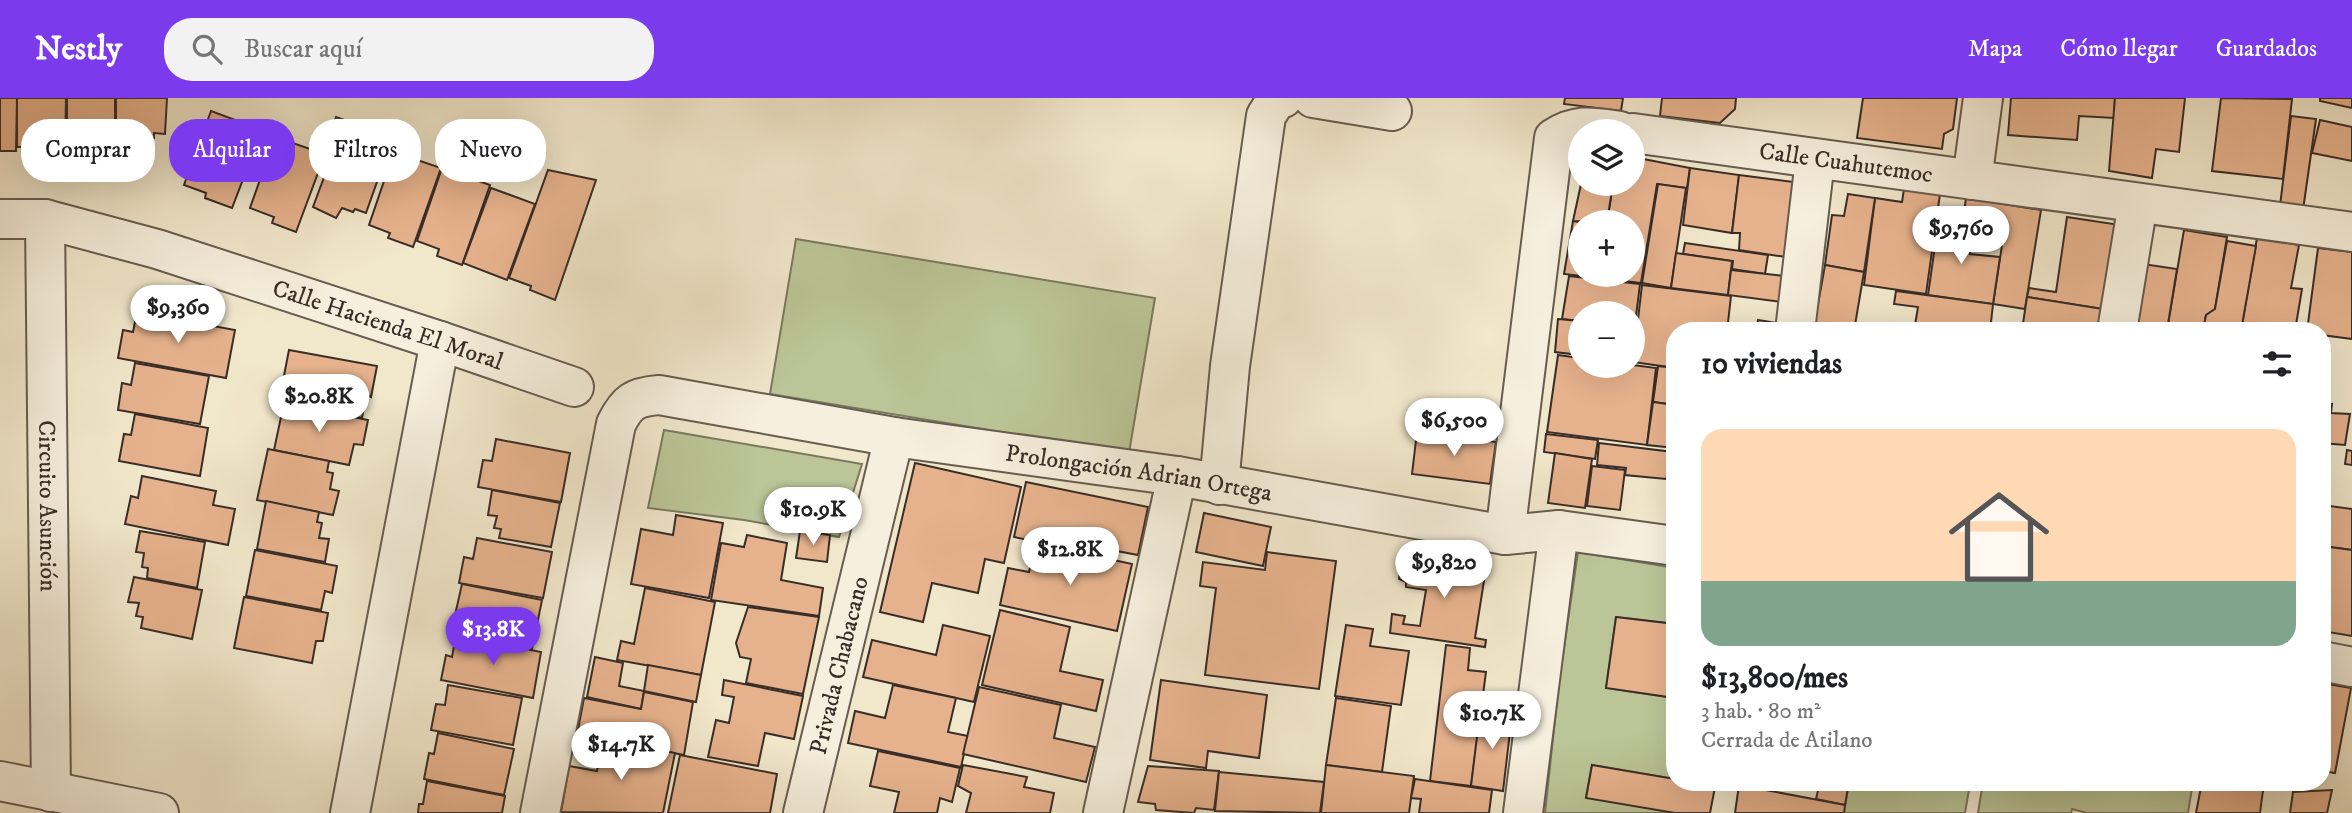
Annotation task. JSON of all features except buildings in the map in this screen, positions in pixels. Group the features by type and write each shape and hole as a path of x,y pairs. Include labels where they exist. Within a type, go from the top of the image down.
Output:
{"street":[{"path":"1219,485 1230,366 1266,116 1276,100 1283,98"},
{"path":"1313,98 1392,111"},
{"path":"1972,180 1983,98"},
{"path":"1505,535 1554,138 1568,130"},
{"name":"Calle Cuahutemoc","path":"1645,135 2352,232"},
{"path":"1796,322 1815,160"},
{"path":"2118,322 2138,203"},
{"name":"Calle Hacienda El Moral","path":"0,219 46,219 157,248 573,387"},
{"name":"Circuito Asunción","path":"46,219 51,792"},
{"path":"351,813 440,341"},
{"name":"Prolongación Adrian Ortega","path":"540,813 616,424 623,410 634,399 659,395 894,437 1177,477 1505,535 1559,530 1666,545"},
{"name":"Privada Chabacano","path":"803,813 894,437"},
{"path":"1103,813 1177,477"},
{"path":"1523,813 1559,530"},
{"path":"2331,663 2352,667"},
{"path":"0,781 159,813"}],"green space":[{"path":"796,239 1155,298 1129,453 770,394"},
{"path":"664,430 862,464 839,537 744,520 648,508"},
{"path":"1578,552 1666,567 1666,623 1616,617 1606,688 1666,697 1666,777 1592,765 1586,797 1675,813 1545,813 1559,682"},
{"path":"1848,791 1969,791 1965,813 1844,813"},
{"path":"1982,791 2192,791 2188,813 2087,813 2072,809 2071,813 1978,813"}]}
